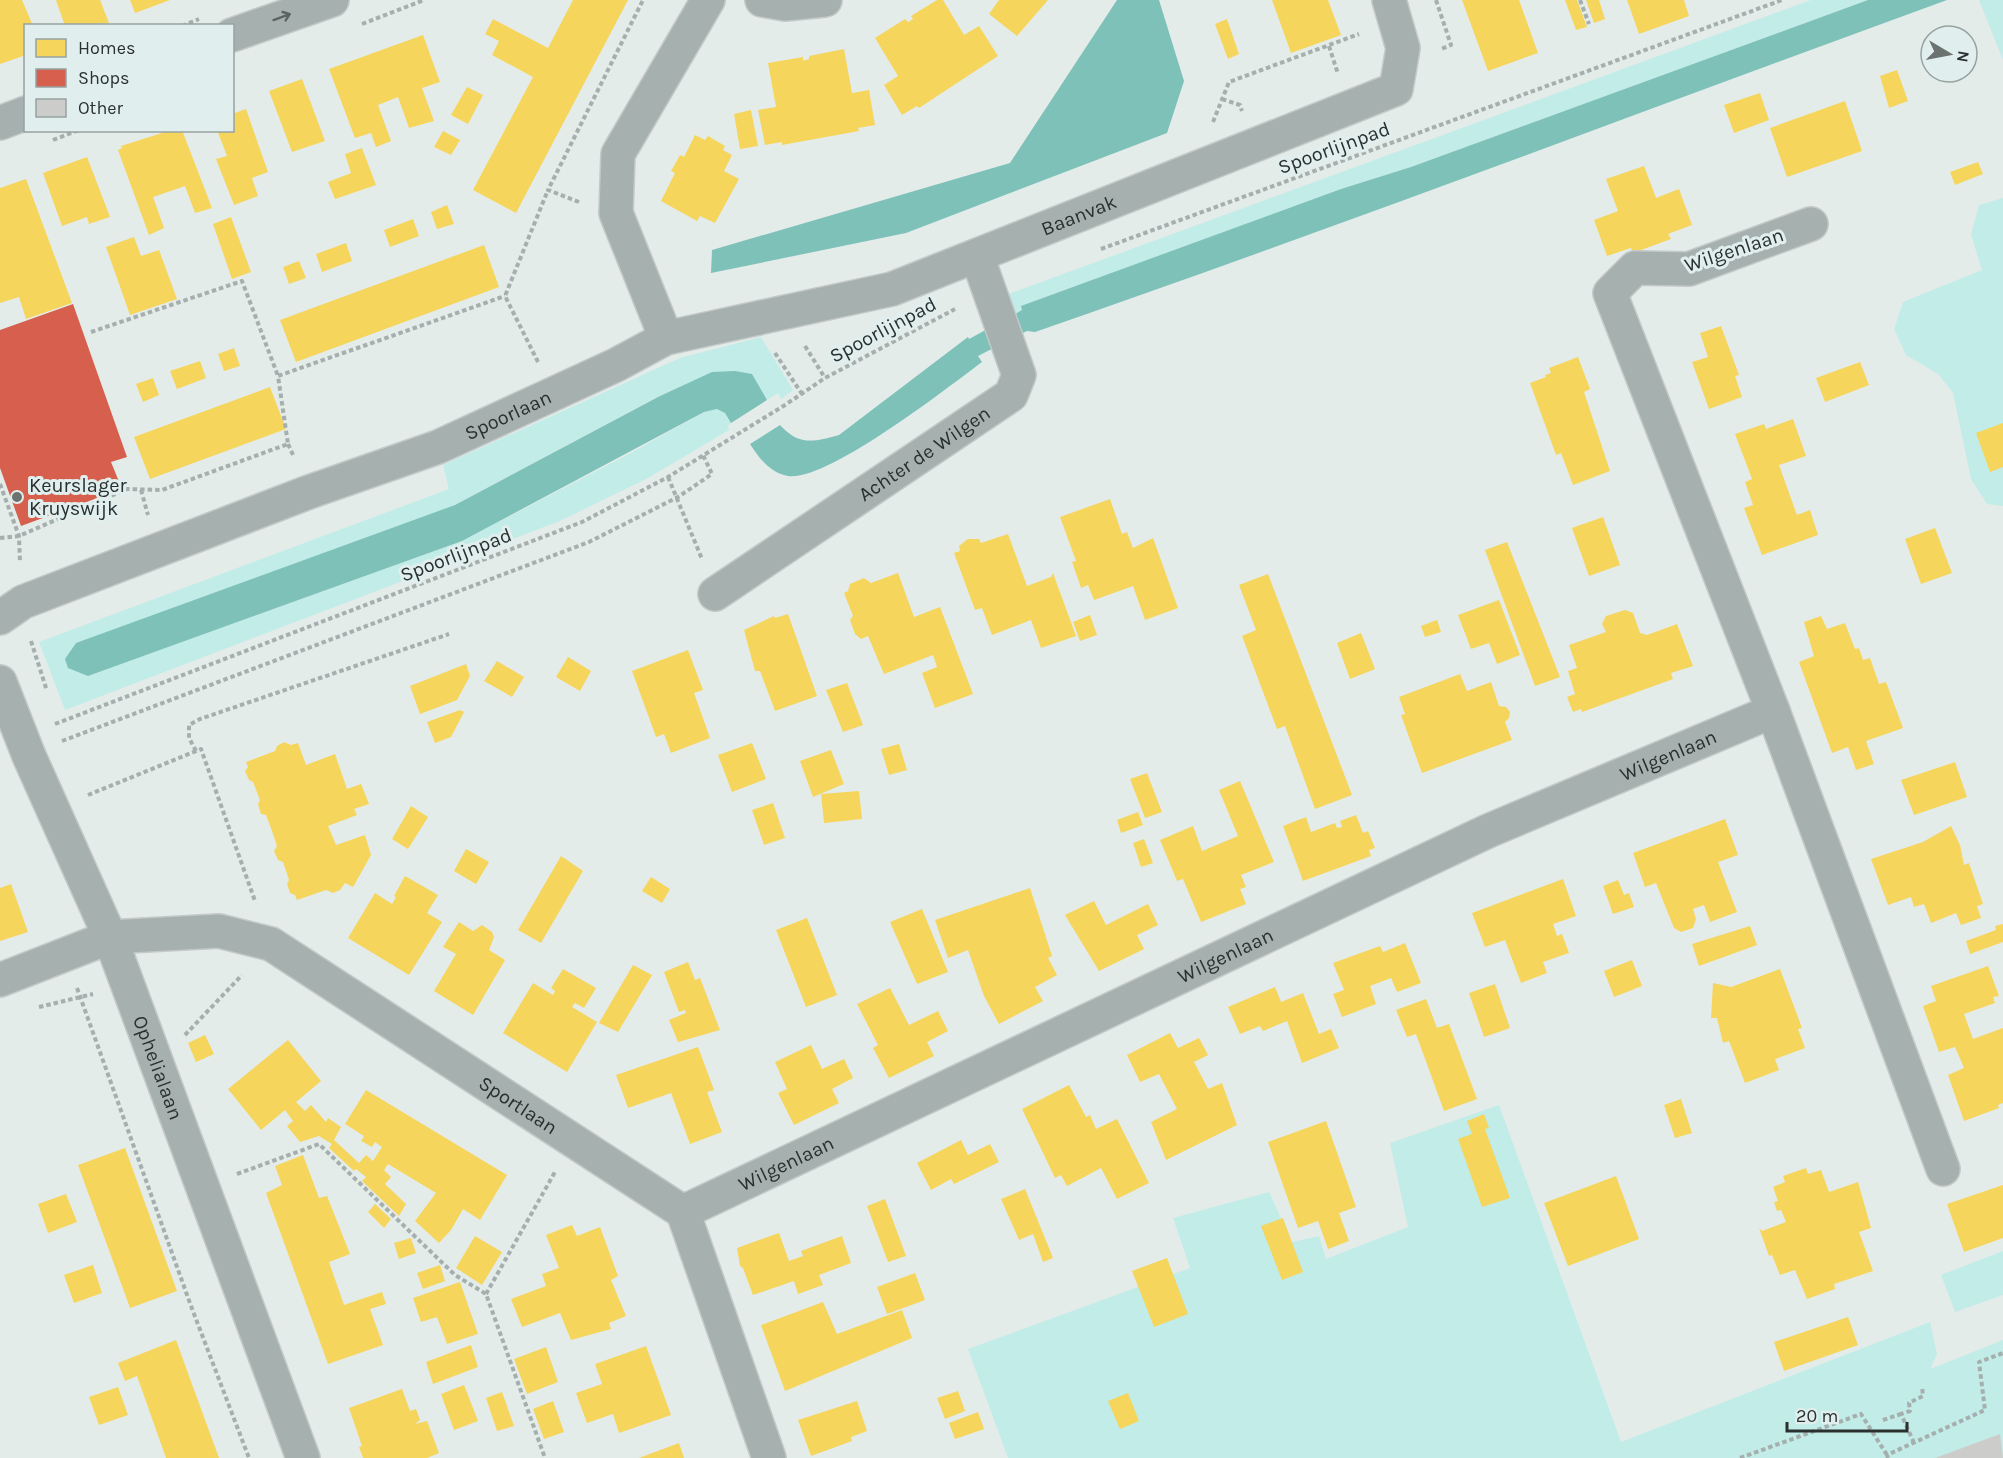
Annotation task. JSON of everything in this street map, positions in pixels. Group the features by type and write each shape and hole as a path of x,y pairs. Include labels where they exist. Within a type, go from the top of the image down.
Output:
{"street":[{"path":"234,34 332,0"},
{"path":"666,338 616,213 618,154 708,0"},
{"path":"762,0 785,4 825,0"},
{"name":"Baanvak","path":"666,338 892,289 1396,89 1403,48 1392,11"},
{"path":"0,123 24,114"},
{"name":"Wilgenlaan","path":"1811,224 1689,269 1635,268 1610,292 1773,711 1942,1169"},
{"name":"Achter de Wilgen","path":"715,594 1011,395 1019,375 977,256"},
{"name":"Spoorlaan","path":"11,610 309,492 438,447 554,395 666,338"},
{"name":"Ophelialaan","path":"0,682 24,745 110,937 303,1458"},
{"name":"Wilgenlaan","path":"684,1212 1488,831 1773,711"},
{"name":"Sportlaan","path":"0,980 110,937 219,931 271,944 684,1212"},
{"path":"684,1212 769,1458"}],"path":[{"path":"1580,0 1589,24"},
{"name":"Spoorlijnpad","path":"1089,254 1782,0"},
{"path":"1193,170 1229,82 1392,11"},
{"path":"1222,99 1240,105"},
{"path":"278,376 505,296 549,190"},
{"path":"0,538 19,536 127,489 162,490 288,444 278,376 242,281 91,332"},
{"path":"505,296 554,395"},
{"name":"Spoorlijnpad","path":"24,745 57,723 582,522 668,477 825,378 992,296"},
{"path":"754,319 802,394"},
{"path":"24,745 63,740 589,542 678,497 712,474 703,455"},
{"path":"668,477 678,497 715,594"},
{"path":"0,484 19,536 11,610 29,633 50,701"},
{"path":"196,751 188,732 189,725 200,719 449,634"},
{"path":"53,712 67,750"},
{"path":"82,787 85,796 201,749 271,944 180,1039"},
{"path":"65,954 191,1306 249,1458"},
{"path":"486,1294 572,1140"},
{"path":"202,1187 320,1144 455,1275 486,1294 545,1458"},
{"path":"1740,1458 1861,1414 1888,1457 1985,1410 1979,1362 2003,1353"},
{"path":"1883,1420 1910,1411 1909,1402 1923,1396 1922,1386"},
{"path":"1901,1414 1914,1443"}],"shaded area":[{"path":"1117,0 1159,0 1184,81 1167,133 906,233 711,273 712,250 1010,163"},
{"path":"1811,0 1868,0 1022,306 1023,310 1013,315 1006,295"},
{"path":"1868,0 1947,0 1264,251 1035,332 1027,331 978,356 982,362 886,431 830,464 806,474 788,476 776,472 761,459 750,444 780,425 800,439 814,440 839,435 968,337 969,339 1017,313 1022,310 1021,306"},
{"path":"1979,0 2003,0 2003,60"},
{"path":"2003,198 2003,506 1987,504 1971,479 1953,393 1938,374 1906,355 1894,329 1903,302 1982,270 1971,235 1979,205"},
{"path":"761,337 793,390 781,399 778,393 767,400 751,374 657,397 455,505 88,676 462,541 704,412 717,409 725,413 731,423 728,426 729,430 648,478 560,521 65,710 39,642 449,489 443,465 680,358"},
{"path":"735,371 752,374 767,400 731,423 725,413 717,409 704,412 462,541 88,676 68,668 65,659 76,643 455,505 658,397 712,372"},
{"path":"1499,1105 1621,1442 1930,1322 1937,1354 1930,1369 2003,1340 2003,1458 1008,1458 968,1349 1190,1268 1173,1218 1269,1192 1292,1242 1319,1236 1326,1259 1408,1227 1390,1143"},
{"path":"2003,1251 2003,1295 1955,1312 1941,1275"}],"building: Homes":[{"path":"0,0 22,0 32,24 24,24 24,56 0,64"},
{"path":"56,0 100,0 109,23 94,24 64,24"},
{"path":"130,0 170,0 135,13"},
{"path":"573,0 628,0 516,213 473,190 533,77 492,55 499,41 485,34 493,19 548,48"},
{"path":"937,0 943,0 964,35 979,26 998,56 919,108 917,106 902,115 884,85 898,76 875,38 905,19 908,22 913,19 911,16"},
{"path":"999,0 1048,0 1017,36 989,14"},
{"path":"1272,0 1328,0 1341,35 1291,53"},
{"path":"1462,0 1519,0 1538,53 1488,71"},
{"path":"1565,0 1577,0 1587,27 1576,30"},
{"path":"1586,0 1599,0 1605,19 1594,23"},
{"path":"1627,0 1684,0 1689,16 1639,34"},
{"path":"1227,19 1239,54 1228,59 1215,24"},
{"path":"423,35 440,82 422,88 434,121 409,128 398,97 378,105 391,141 376,147 371,133 355,138 329,69"},
{"path":"844,49 852,93 869,90 875,125 858,128 859,131 782,145 782,142 765,145 758,110 776,107 768,63 803,57 803,61 809,59 809,56"},
{"path":"1897,70 1908,101 1889,108 1880,76"},
{"path":"302,79 325,141 292,152 269,91"},
{"path":"467,87 483,95 468,124 451,115"},
{"path":"1760,93 1769,120 1734,133 1724,105"},
{"path":"1845,101 1862,151 1787,177 1770,128"},
{"path":"246,109 268,172 252,178 258,196 234,205 216,159 227,156 218,132 234,132 234,113"},
{"path":"751,110 758,146 740,149 734,114"},
{"path":"443,131 460,140 451,155 434,147"},
{"path":"183,132 212,208 195,213 185,186 153,197 164,228 149,235 118,150 122,148 121,146 162,133"},
{"path":"695,135 705,140 708,136 725,146 723,150 732,155 724,171 739,179 715,223 700,216 697,221 661,201 675,173 671,171 680,155 684,157"},
{"path":"362,148 376,185 335,199 328,182 351,173 345,154"},
{"path":"87,157 110,217 89,224 87,217 62,226 43,173"},
{"path":"1978,162 1983,174 1955,185 1950,172"},
{"path":"1644,166 1656,198 1679,189 1692,225 1668,234 1671,239 1633,253 1631,248 1607,256 1594,220 1618,211 1606,179"},
{"path":"26,179 72,303 26,319 19,297 0,303 0,188"},
{"path":"447,205 454,224 437,229 431,212"},
{"path":"231,217 251,272 232,279 213,224"},
{"path":"413,219 419,236 390,247 384,230"},
{"path":"134,237 141,256 159,250 177,299 130,315 106,247"},
{"path":"346,243 352,261 322,272 316,254"},
{"path":"484,245 499,287 296,362 280,320"},
{"path":"299,261 306,278 289,284 283,267"},
{"path":"1721,326 1739,375 1735,376 1742,397 1709,409 1692,362 1708,357 1700,333"},
{"path":"234,348 240,366 224,371 218,354"},
{"path":"1578,357 1590,389 1584,392 1610,471 1573,485 1561,453 1556,455 1530,383 1546,377 1545,375 1551,373 1549,368"},
{"path":"200,361 206,378 177,389 170,371"},
{"path":"1860,362 1869,385 1825,402 1816,378"},
{"path":"153,378 159,395 143,402 136,384"},
{"path":"270,387 286,429 150,479 134,437"},
{"path":"1793,419 1806,456 1779,465 1797,515 1810,510 1818,535 1762,555 1744,508 1753,505 1745,482 1752,479 1735,434 1764,424 1766,429"},
{"path":"2003,423 2003,467 1990,472 1976,433"},
{"path":"1110,499 1122,534 1127,532 1133,548 1153,538 1178,608 1145,620 1133,586 1094,600 1088,585 1081,588 1072,562 1076,561 1060,517"},
{"path":"1603,517 1620,565 1589,576 1572,528"},
{"path":"1935,528 1952,573 1921,584 1905,539"},
{"path":"1008,534 1027,586 1051,577 1053,573 1076,636 1041,648 1031,620 992,635 982,608 975,610 954,553 960,551 959,546 968,539 979,539 981,543"},
{"path":"1507,542 1560,677 1535,686 1485,550"},
{"path":"898,573 914,617 940,607 973,694 935,708 922,673 937,667 933,655 884,674 868,636 861,639 855,634 850,620 853,616 844,593 848,591 850,584 864,578 871,583"},
{"path":"1268,574 1352,795 1315,809 1285,726 1277,729 1242,636 1256,630 1239,585"},
{"path":"1499,600 1520,655 1497,664 1489,643 1471,649 1458,615"},
{"path":"1625,610 1633,613 1640,633 1647,635 1677,624 1693,666 1671,673 1673,679 1582,712 1581,709 1573,712 1567,697 1575,694 1568,671 1577,668 1569,645 1606,632 1602,624 1606,616"},
{"path":"788,614 817,696 775,711 760,671 755,671 744,630 774,616 775,618"},
{"path":"1090,615 1097,635 1080,641 1073,622"},
{"path":"1821,616 1827,629 1845,623 1855,649 1859,648 1863,660 1870,658 1879,684 1886,682 1903,728 1866,741 1874,764 1856,770 1848,747 1832,753 1799,662 1814,656 1804,622"},
{"path":"1437,620 1441,632 1425,637 1421,626"},
{"path":"1361,633 1375,669 1350,679 1337,643"},
{"path":"688,650 703,690 694,693 710,738 671,753 664,734 656,737 632,671"},
{"path":"568,657 591,671 580,691 556,677"},
{"path":"497,661 524,677 512,697 484,681"},
{"path":"466,664 470,676 457,700 420,714 410,686"},
{"path":"1460,674 1467,691 1491,682 1499,706 1506,707 1510,712 1505,722 1512,740 1422,773 1401,715 1405,714 1399,697"},
{"path":"847,683 863,725 843,732 826,690"},
{"path":"460,710 464,712 451,737 435,743 427,722"},
{"path":"284,742 291,745 298,743 306,765 335,754 347,789 361,784 369,804 354,809 357,815 328,826 336,845 365,835 371,855 353,887 345,883 340,890 333,893 326,890 297,900 295,895 290,893 287,884 289,880 283,862 278,860 274,851 277,846 272,831 266,815 261,814 258,804 260,800 253,782 249,780 245,771 248,767 246,762 275,751 277,746"},
{"path":"752,743 766,779 732,792 718,755"},
{"path":"899,744 907,770 889,775 881,749"},
{"path":"831,750 844,784 813,797 800,761"},
{"path":"1955,762 1967,797 1914,815 1901,780"},
{"path":"1147,773 1162,812 1145,818 1130,779"},
{"path":"1240,781 1274,862 1241,875 1246,887 1240,889 1246,904 1201,922 1183,879 1177,881 1160,840 1193,826 1202,851 1238,836 1219,790"},
{"path":"859,791 862,819 824,823 821,794"},
{"path":"773,803 785,838 764,845 752,810"},
{"path":"411,806 428,817 408,849 392,839"},
{"path":"1138,812 1143,825 1121,833 1117,820"},
{"path":"1356,815 1363,833 1368,831 1375,848 1369,850 1371,856 1303,881 1283,826 1306,817 1311,832 1335,823 1337,828 1342,827 1340,821"},
{"path":"1725,819 1738,855 1718,862 1737,912 1710,922 1704,905 1693,909 1696,919 1693,928 1681,932 1674,928 1656,883 1645,887 1633,853"},
{"path":"1951,826 1960,845 1964,865 1969,863 1983,904 1977,906 1981,918 1961,925 1956,913 1931,923 1924,904 1914,907 1911,897 1888,905 1871,859 1923,842"},
{"path":"1144,839 1153,863 1141,867 1133,843"},
{"path":"466,849 489,862 476,884 454,871"},
{"path":"561,856 583,871 541,943 518,930"},
{"path":"405,876 438,895 427,913 442,922 409,975 348,938 375,893 392,904"},
{"path":"651,877 670,889 662,903 642,891"},
{"path":"1563,879 1576,916 1553,924 1557,936 1562,934 1569,953 1543,962 1547,973 1521,983 1505,940 1485,947 1472,913"},
{"path":"1618,880 1624,895 1629,893 1634,907 1613,914 1603,886"},
{"path":"11,884 28,932 0,941 0,888"},
{"path":"1030,888 1052,956 1048,958 1057,975 1035,987 1043,1001 999,1024 984,996 968,950 948,958 935,920"},
{"path":"1094,901 1106,925 1148,904 1158,925 1137,935 1144,949 1099,971 1065,915"},
{"path":"922,909 948,972 917,984 890,922"},
{"path":"807,918 837,995 806,1007 776,930"},
{"path":"459,922 473,931 482,925 492,932 494,937 489,950 505,960 473,1015 434,991 456,954 443,947"},
{"path":"2003,924 2003,942 1970,954 1966,941 1996,930 1995,926"},
{"path":"1750,926 1757,945 1699,966 1692,944"},
{"path":"1405,943 1421,983 1397,992 1391,978 1370,986 1376,1004 1342,1017 1333,994 1344,990 1333,963 1380,946 1383,952"},
{"path":"1632,960 1642,986 1614,997 1604,971"},
{"path":"688,962 695,980 700,978 720,1030 678,1042 669,1020 686,1013 685,1010 679,1012 664,972"},
{"path":"633,965 652,975 618,1032 599,1023"},
{"path":"1988,966 1999,996 1993,997 1995,1003 1964,1014 1973,1039 2003,1028 2003,1103 1998,1105 1999,1108 1964,1121 1948,1075 1964,1068 1955,1047 1939,1052 1923,1006 1936,1001 1931,986"},
{"path":"563,969 596,988 584,1008 575,1003 572,1007 597,1022 567,1072 503,1033 533,983 553,995 555,991 551,988"},
{"path":"1780,969 1802,1028 1798,1029 1805,1048 1775,1059 1779,1070 1745,1083 1729,1041 1723,1043 1717,1018 1711,1018 1713,983 1731,987"},
{"path":"1495,984 1510,1028 1484,1037 1469,993"},
{"path":"1275,987 1281,1002 1303,993 1319,1034 1331,1029 1339,1048 1302,1063 1287,1021 1263,1031 1260,1026 1240,1034 1228,1007"},
{"path":"890,988 909,1025 938,1011 948,1031 927,1042 934,1056 889,1078 873,1048 878,1045 857,1004"},
{"path":"1426,999 1437,1028 1449,1024 1477,1099 1444,1111 1416,1034 1407,1037 1396,1010"},
{"path":"1170,1033 1178,1048 1199,1038 1208,1055 1194,1062 1208,1089 1222,1083 1237,1125 1166,1160 1151,1122 1177,1109 1159,1074 1140,1082 1127,1055"},
{"path":"205,1035 214,1054 196,1062 188,1043"},
{"path":"288,1040 321,1081 296,1102 305,1111 311,1105 326,1122 328,1118 341,1127 334,1140 359,1163 366,1155 373,1161 382,1147 375,1142 372,1147 361,1141 364,1136 345,1124 366,1090 507,1175 480,1220 463,1209 451,1230 439,1243 415,1221 436,1193 388,1164 384,1170 391,1177 385,1184 406,1204 399,1216 362,1181 366,1177 356,1169 354,1171 329,1148 332,1144 319,1136 300,1142 287,1126 293,1121 285,1110 261,1130 228,1089"},
{"path":"811,1045 822,1069 844,1059 853,1078 832,1089 839,1103 794,1125 778,1093 787,1089 775,1062"},
{"path":"698,1047 714,1090 707,1092 722,1132 690,1144 671,1093 628,1108 616,1075"},
{"path":"1069,1085 1086,1117 1090,1115 1096,1129 1117,1119 1149,1183 1117,1199 1101,1168 1067,1186 1061,1175 1055,1178 1022,1109"},
{"path":"1681,1099 1692,1133 1675,1138 1664,1105"},
{"path":"1484,1114 1489,1128 1485,1129 1510,1198 1482,1207 1458,1139 1472,1134 1467,1121"},
{"path":"1326,1121 1356,1207 1339,1213 1349,1241 1328,1249 1318,1221 1298,1228 1268,1142"},
{"path":"961,1140 968,1155 990,1144 999,1162 954,1184 951,1179 931,1190 917,1163"},
{"path":"125,1148 177,1291 130,1308 78,1165"},
{"path":"303,1155 319,1198 327,1196 350,1254 329,1262 344,1305 382,1292 386,1304 370,1309 383,1345 328,1364 266,1193 282,1185 275,1166"},
{"path":"1806,1168 1808,1174 1821,1170 1829,1192 1858,1182 1871,1228 1859,1232 1873,1271 1834,1284 1835,1289 1807,1299 1795,1270 1780,1275 1772,1255 1769,1256 1759,1228 1762,1231 1786,1222 1781,1210 1777,1211 1774,1202 1778,1201 1773,1187 1785,1182 1783,1176"},
{"path":"1616,1176 1639,1239 1568,1266 1544,1203"},
{"path":"2003,1185 2003,1238 1964,1252 1947,1204"},
{"path":"1025,1189 1053,1258 1043,1262 1033,1234 1019,1240 1001,1199"},
{"path":"66,1194 77,1222 48,1233 38,1204"},
{"path":"885,1199 906,1256 888,1262 867,1206"},
{"path":"375,1204 391,1219 384,1228 368,1212"},
{"path":"1283,1218 1303,1272 1282,1280 1261,1226"},
{"path":"572,1225 577,1236 600,1227 618,1276 611,1280 626,1316 609,1323 611,1329 571,1340 560,1313 522,1327 511,1299 546,1286 542,1274 559,1268 546,1235"},
{"path":"779,1233 789,1261 803,1256 801,1251 842,1236 851,1263 819,1275 823,1285 798,1294 794,1281 753,1295 743,1268 740,1266 737,1248"},
{"path":"475,1236 502,1252 482,1285 456,1268"},
{"path":"411,1238 416,1253 399,1259 394,1243"},
{"path":"1167,1258 1188,1314 1154,1327 1132,1271"},
{"path":"93,1265 102,1293 74,1303 64,1275"},
{"path":"440,1265 445,1281 423,1289 417,1273"},
{"path":"915,1273 925,1300 887,1314 877,1287"},
{"path":"460,1282 478,1334 447,1344 437,1317 421,1322 413,1298"},
{"path":"823,1302 837,1334 902,1310 912,1338 785,1391 761,1325"},
{"path":"1848,1317 1858,1345 1784,1371 1774,1342"},
{"path":"176,1340 219,1458 166,1458 137,1376 125,1381 118,1363"},
{"path":"471,1345 478,1367 433,1384 426,1362"},
{"path":"646,1346 671,1415 619,1433 613,1414 587,1423 576,1393 602,1384 595,1364"},
{"path":"546,1347 558,1382 527,1394 514,1359"},
{"path":"464,1385 478,1421 454,1430 441,1394"},
{"path":"118,1387 128,1415 99,1425 89,1397"},
{"path":"402,1389 410,1411 416,1409 420,1420 415,1424 427,1421 439,1453 427,1458 363,1458 359,1447 362,1446 349,1408"},
{"path":"958,1391 965,1411 945,1419 937,1398"},
{"path":"502,1392 514,1426 497,1431 486,1398"},
{"path":"1128,1393 1139,1421 1120,1429 1108,1401"},
{"path":"553,1401 564,1432 544,1439 533,1409"},
{"path":"857,1401 867,1431 851,1437 852,1441 811,1456 798,1420"},
{"path":"978,1412 984,1429 955,1439 949,1423"},
{"path":"679,1443 684,1458 639,1458"}],"building: Shops":[{"path":"73,304 127,457 111,462 122,489 21,526 0,468 0,330"}],"building: Other":[{"path":"2000,1434 2003,1458 1935,1458"}],"place":[{"name":"Keurslager Kruyswijk","path":"17,497"}]}
